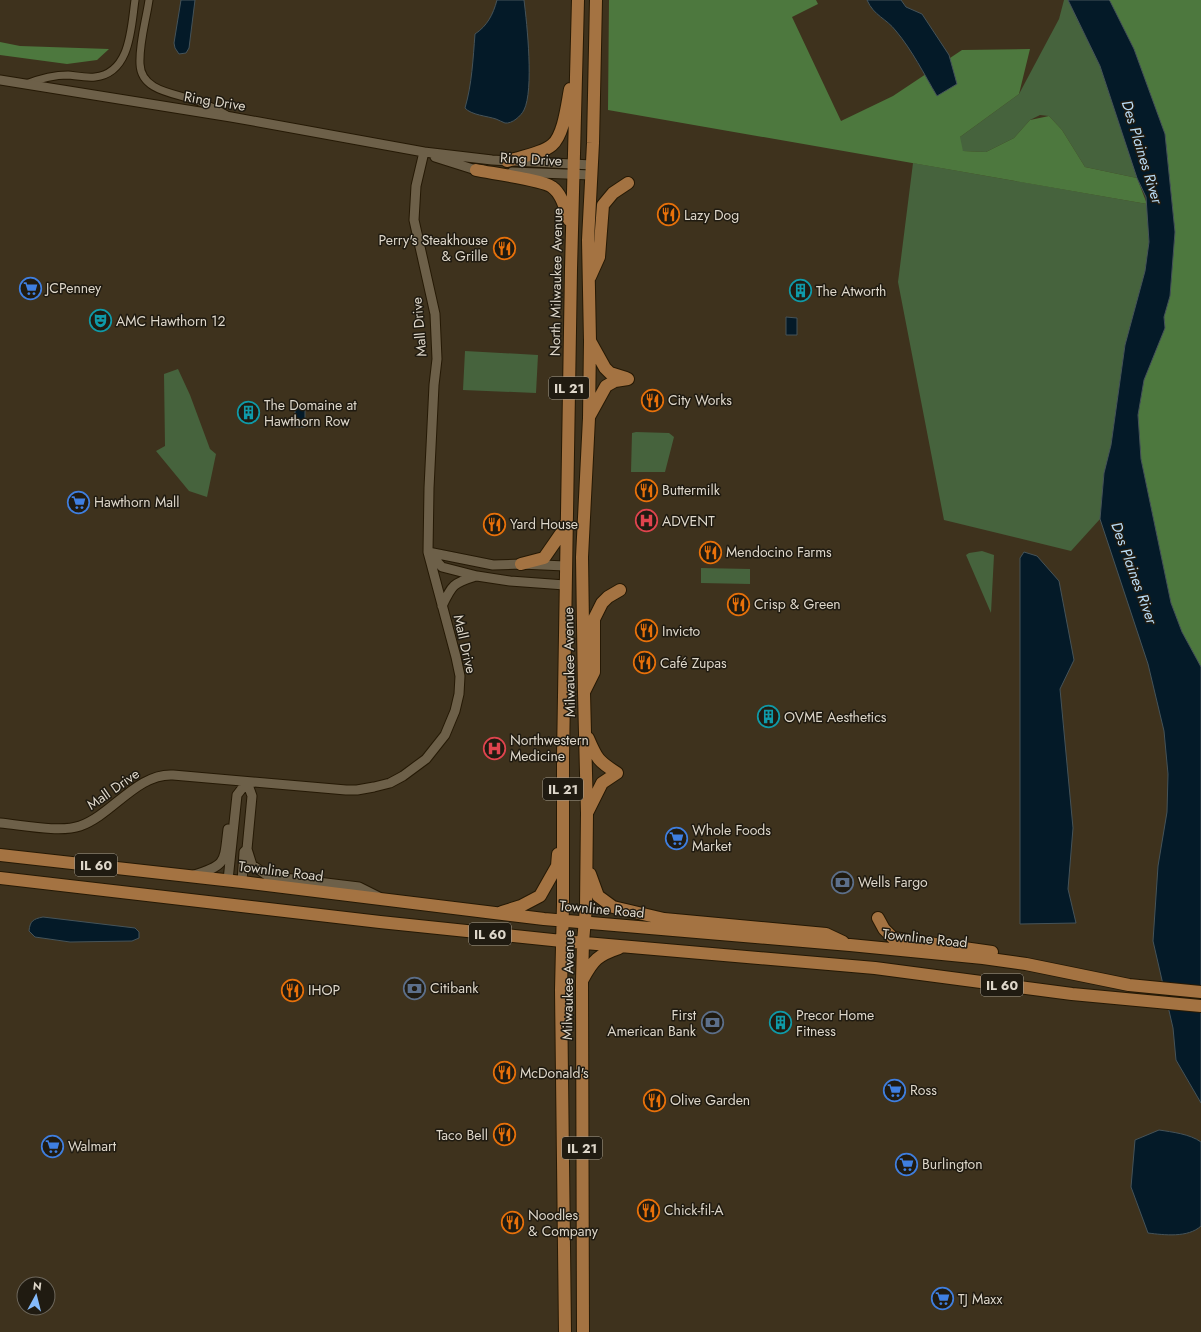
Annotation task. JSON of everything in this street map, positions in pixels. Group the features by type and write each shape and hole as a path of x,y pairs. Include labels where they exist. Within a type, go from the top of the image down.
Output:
{"main road":[{"name":"North Milwaukee Avenue","path":"566,612 565,566 578,0"},
{"name":"IL 21","path":"589,418 590,341 588,240 592,170 596,0"},
{"path":"507,161 537,153 552,145 563,124 576,54"},
{"path":"476,170 541,182 552,186 559,194 570,223 571,269"},
{"path":"588,280 600,257 603,205 613,193 628,183"},
{"path":"589,418 606,386 615,381 628,379 610,373 605,368 590,341"},
{"name":"Milwaukee Avenue","path":"582,1332 582,981 587,865 587,813 582,568 589,418"},
{"path":"521,564 544,558 562,532 567,506"},
{"path":"584,693 594,672 594,619 602,603 608,597 620,590"},
{"name":"Milwaukee Avenue","path":"565,1332 561,1006 566,612"},
{"path":"585,732 597,758 604,765 617,773 602,783 587,813"},
{"path":"496,913 521,906 540,896 557,866 563,757"},
{"name":"Townline Road","path":"0,855 228,880 496,913 983,958 1026,964 1129,985 1201,992"},
{"path":"587,865 598,896 613,907 664,919 826,934 850,945"},
{"name":"IL 60","path":"0,878 562,942 583,942 622,947 875,968 1072,994 1201,1006"},
{"path":"878,918 893,938 1009,954 1026,964"},
{"path":"582,981 591,964 604,953 622,947"}],"street":[{"path":"26,84 42,78 66,75 95,77 107,74 118,67 128,45 137,0 149,1 141,43 140,66 144,77 155,87 163,91 194,99 216,108 231,118"},
{"name":"Ring Drive","path":"0,80 231,118 424,152 573,170"},
{"name":"Ring Drive","path":"424,152 441,160 476,170 592,170"},
{"name":"Mall Drive","path":"0,823 55,829 78,827 101,816 152,778 161,776 173,775 357,790 379,786 390,783 403,776 426,759 445,735 455,711 459,694 460,676 428,552 429,488 434,385 437,359 435,314 414,220 416,186 424,152"},
{"path":"428,552 492,565 521,564 565,566"},
{"path":"428,552 442,568 477,576 510,581 565,585"},
{"path":"442,606 451,587 460,581 477,576"},
{"path":"228,880 237,796 247,782"},
{"path":"247,782 252,796 248,848 252,865 268,876 359,887 386,900"},
{"path":"191,876 214,868 224,859 229,817 236,808"},
{"path":"242,882 244,852 248,848"}],"green space":[{"path":"609,0 816,0 818,4 792,17 841,121 893,96 962,50 1030,49 1019,94 960,137 963,151 986,152 1014,138 1030,120 1049,116 1062,130 1085,167 1137,178 1147,204 608,110"},
{"path":"1064,0 1068,0 1100,66 1137,178 1085,167 1062,130 1049,116 1040,115 1030,120 1014,138 986,152 963,151 958,145 960,137 1019,94 1059,19"},
{"path":"1109,0 1201,0 1201,667 1182,632 1171,603 1141,459 1138,415 1144,380 1165,328 1164,317 1170,296 1175,232 1165,134 1134,49"},
{"path":"0,42 20,46 109,49 97,60 67,64 0,55"},
{"path":"913,163 1147,204 1149,242 1145,271 1125,345 1111,445 1104,473 1100,519 1071,551 944,520 898,282"},
{"path":"465,351 538,355 536,393 463,390"},
{"path":"178,369 190,395 210,449 216,454 207,497 189,491 156,451 165,446 164,374"},
{"path":"632,433 669,433 674,437 665,472 631,472"},
{"path":"982,551 994,555 991,613 966,555 969,553"},
{"path":"701,568 750,569 750,584 701,583"}],"water":[{"path":"181,0 195,0 189,48 186,53 179,54 174,43"},
{"path":"497,0 524,0 527,24 529,88 527,101 521,115 508,123 475,114 465,108 471,81 475,34 489,20 494,11"},
{"path":"867,0 901,0 906,7 922,14 949,55 957,84 937,96 918,62 902,38 873,10"},
{"name":"Des Plaines River","path":"1068,0 1110,1 1134,49 1165,134 1175,232 1170,296 1164,317 1165,328 1144,380 1138,415 1141,459 1171,603 1182,632 1201,667 1201,1103 1176,1060 1173,1028 1153,941 1158,866 1167,812 1168,774 1164,731 1148,664 1100,519 1104,473 1111,445 1125,345 1145,271 1149,242 1146,197 1137,178 1100,66"},
{"path":"786,317 797,318 797,335 786,335"},
{"path":"295,407 305,407 305,427 295,427"},
{"path":"1024,552 1037,556 1059,581 1074,660 1060,689 1073,828 1068,889 1076,923 1020,924 1020,558"},
{"path":"43,917 135,928 139,932 139,938 132,941 70,942 35,937 29,931 30,925 34,920"},
{"path":"1159,1130 1186,1135 1201,1142 1201,1226 1196,1230 1183,1234 1148,1233 1131,1187 1135,1140"}],"place":[{"name":"Lazy Dog","path":"668,215"},
{"name":"Perry's Steakhouse & Grille","path":"504,248"},
{"name":"JCPenney","path":"30,288"},
{"name":"The Atworth","path":"801,291"},
{"name":"AMC Hawthorn 12","path":"100,321"},
{"name":"City Works","path":"653,400"},
{"name":"The Domaine at Hawthorn Row","path":"248,413"},
{"name":"Buttermilk","path":"647,490"},
{"name":"Hawthorn Mall","path":"79,502"},
{"name":"ADVENT","path":"647,521"},
{"name":"Yard House","path":"495,524"},
{"name":"Mendocino Farms","path":"711,552"},
{"name":"Crisp & Green","path":"738,604"},
{"name":"Invicto","path":"647,631"},
{"name":"Café Zupas","path":"645,663"},
{"name":"OVME Aesthetics","path":"768,717"},
{"name":"Northwestern Medicine","path":"494,748"},
{"name":"Whole Foods Market","path":"676,838"},
{"name":"Wells Fargo","path":"842,882"},
{"name":"Citibank","path":"414,988"},
{"name":"IHOP","path":"292,990"},
{"name":"First American Bank","path":"712,1023"},
{"name":"Precor Home Fitness","path":"781,1023"},
{"name":"McDonald's","path":"505,1073"},
{"name":"Ross","path":"895,1090"},
{"name":"Olive Garden","path":"654,1100"},
{"name":"Taco Bell","path":"504,1135"},
{"name":"Walmart","path":"53,1146"},
{"name":"Burlington","path":"907,1164"},
{"name":"Chick-fil-A","path":"648,1210"},
{"name":"Noodles & Company","path":"512,1223"},
{"name":"TJ Maxx","path":"942,1299"}]}
